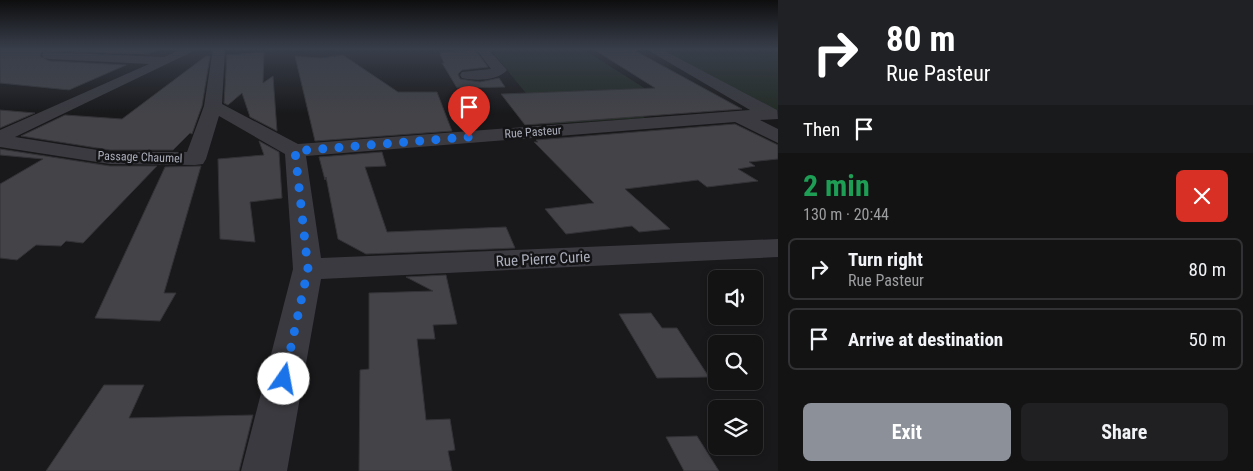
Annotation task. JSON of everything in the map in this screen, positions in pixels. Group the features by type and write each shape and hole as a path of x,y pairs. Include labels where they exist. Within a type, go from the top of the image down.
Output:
{"street":[{"path":"0,139 145,71"},
{"path":"217,71 213,106 295,151 308,269 264,471"},
{"path":"467,75 491,74 498,71"},
{"path":"694,71 775,116"},
{"name":"Passage Chaumel","path":"0,139 110,158 195,159 213,106"},
{"path":"739,116 778,137"},
{"name":"Rue Pasteur","path":"295,151 739,116 775,116"},
{"name":"Rue Pierre Curie","path":"308,269 778,248"}],"shaded area":[{"path":"508,71 618,71 649,91 641,115 645,118 551,124"},
{"path":"692,71 778,71 778,118"}],"building":[{"path":"0,71 112,71 69,90 0,83"},
{"path":"186,71 208,71 202,106 192,134 190,133 173,150 110,150 21,136 65,115 122,119"},
{"path":"226,71 263,71 263,83 273,76 277,131 250,117 242,93 228,105 224,103"},
{"path":"299,71 367,71 398,92 437,92 452,131 315,141"},
{"path":"447,71 461,71 458,74 460,79 480,82 499,78 505,87 457,88"},
{"path":"628,71 672,71 742,109 525,125 501,94 655,88"},
{"path":"0,110 35,113 0,128"},
{"path":"735,124 778,145 778,159 749,162 755,166 738,169 758,181 707,187 698,180 625,189 670,229 639,232 632,226 566,234 545,209 594,203 534,142 538,142 536,140"},
{"path":"259,141 279,152 282,198 250,202 255,242 220,239 218,159 264,155"},
{"path":"0,149 110,166 157,166 83,243 66,241 61,246 36,245 17,260 0,258 0,184 43,159 0,155"},
{"path":"382,152 386,166 365,167 387,232 506,227 515,248 366,254 338,239 326,177 325,180 319,157"},
{"path":"201,166 164,293 176,293 160,321 95,318 165,167"},
{"path":"446,275 457,324 433,325 435,339 417,339 426,420 450,419 455,450 448,451 452,471 359,471 360,370 369,369 369,293 433,291 406,277"},
{"path":"651,313 662,328 677,328 708,377 657,378 619,314"},
{"path":"104,385 144,385 129,418 253,415 239,471 46,471"},
{"path":"697,436 719,471 684,471 666,437"}],"route":[{"path":"284,379 308,269 295,151 469,137"}]}
